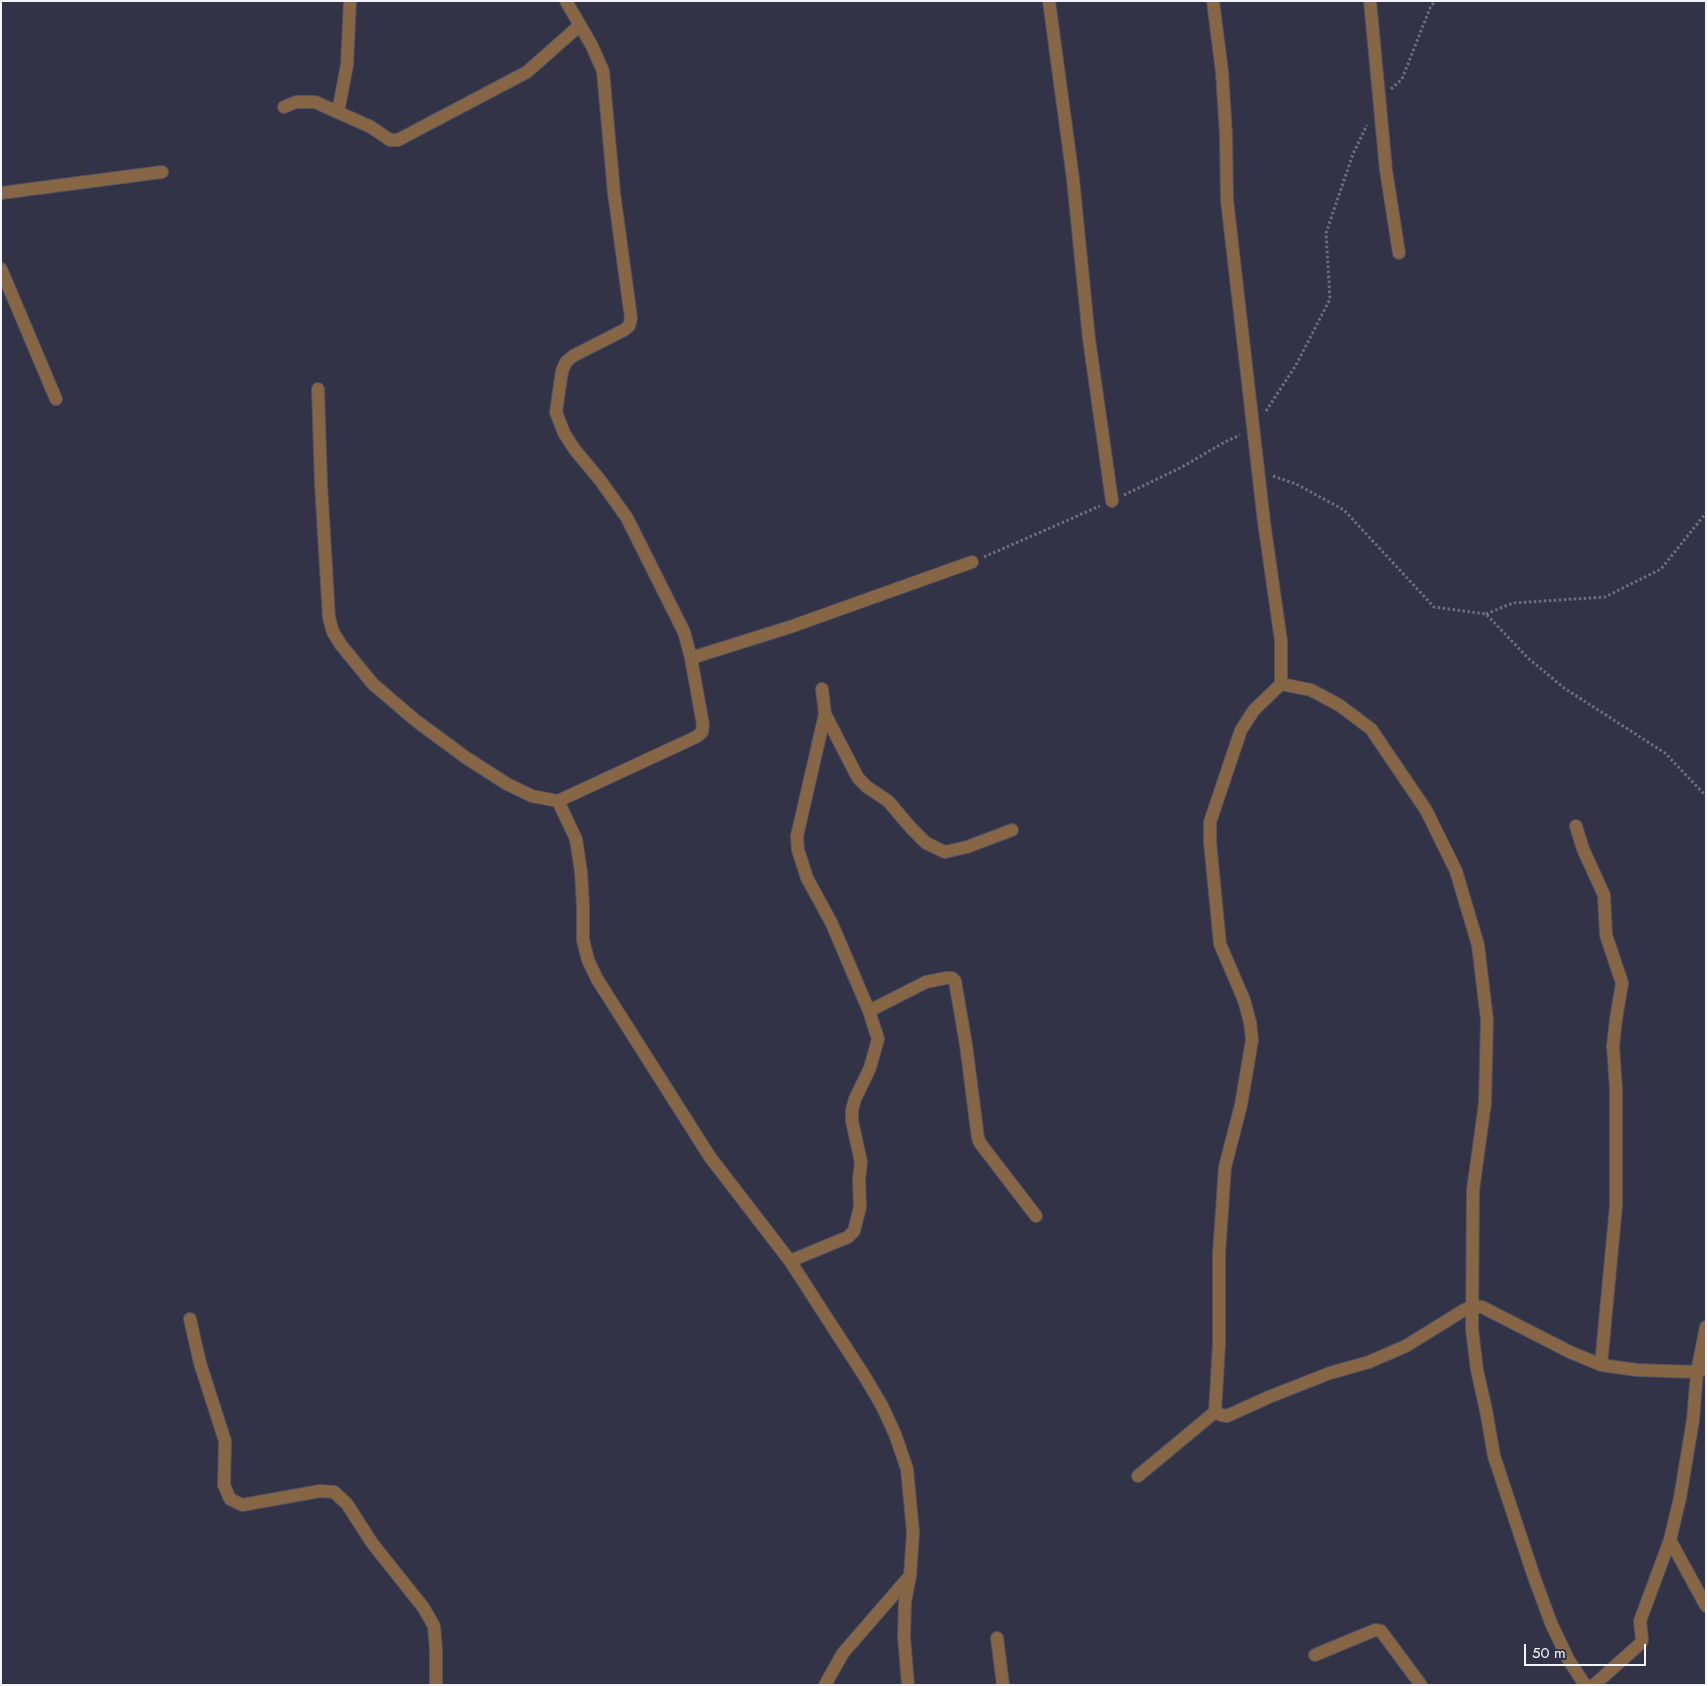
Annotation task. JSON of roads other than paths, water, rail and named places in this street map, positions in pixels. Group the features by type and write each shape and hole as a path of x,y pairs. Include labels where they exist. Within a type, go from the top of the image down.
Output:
{"street":[{"path":"338,112 347,66 350,1"},
{"path":"318,389 321,484 330,618 333,632 341,645 374,684 415,720 465,757 507,784 532,796 558,800 682,744 702,732 703,725 691,658 684,632 627,518 568,439 556,412 562,371 566,362 573,356 624,330 629,326 631,318 614,192 603,71 592,46 566,1"},
{"path":"1049,1 1073,179 1090,339 1112,501"},
{"path":"1138,1476 1215,1412 1219,1344 1219,1254 1225,1167 1241,1105 1252,1040 1250,1022 1244,1000 1220,944 1210,842 1210,822 1241,730 1254,710 1281,684 1281,641 1258,472 1228,200 1222,72 1213,1"},
{"path":"1370,1 1386,170 1399,253"},
{"path":"284,107 296,102 305,101 326,106 370,127 390,140 398,140 527,72 579,26"},
{"path":"1,193 162,172"},
{"path":"1,269 56,399"},
{"path":"691,658 790,627 972,562"},
{"path":"1281,684 1311,690 1339,705 1371,729 1426,810 1456,871 1478,945 1488,1020 1485,1103 1473,1190 1472,1329 1477,1370 1494,1456 1550,1623 1568,1659 1585,1685"},
{"path":"790,1261 848,1237 854,1231 860,1207 859,1180 861,1162 852,1121 852,1110 855,1099 870,1068 878,1039 869,1011 832,924 807,878 798,850 797,836 825,714 822,689"},
{"path":"825,714 858,778 888,802 910,828 926,843 946,852 967,847 1012,830"},
{"path":"558,800 576,839 582,889 583,940 588,960 597,979 710,1157 790,1261 865,1377 882,1406 895,1434 907,1469 913,1532 910,1576 905,1602 904,1636 908,1685"},
{"path":"1576,826 1604,895 1606,935 1622,983 1614,1046 1616,1206 1601,1365"},
{"path":"869,1011 926,982 946,978 952,978 955,981 966,1045 978,1138 1036,1216"},
{"path":"1215,1412 1227,1416 1330,1373 1369,1362 1406,1346 1464,1310 1473,1307 1482,1307 1570,1352 1601,1365 1637,1370 1702,1370"},
{"path":"190,1319 200,1362 225,1441 224,1485 230,1499 242,1505 320,1492 334,1492 347,1504 372,1543 423,1607 434,1626 436,1685"},
{"path":"1594,1685 1642,1640 1640,1621 1670,1540 1683,1478 1702,1370 1706,1327"},
{"path":"1670,1540 1706,1606"},
{"path":"825,1685 843,1652 910,1576"},
{"path":"1315,1655 1375,1630 1381,1630 1421,1685"},
{"path":"997,1638 1003,1685"}]}
